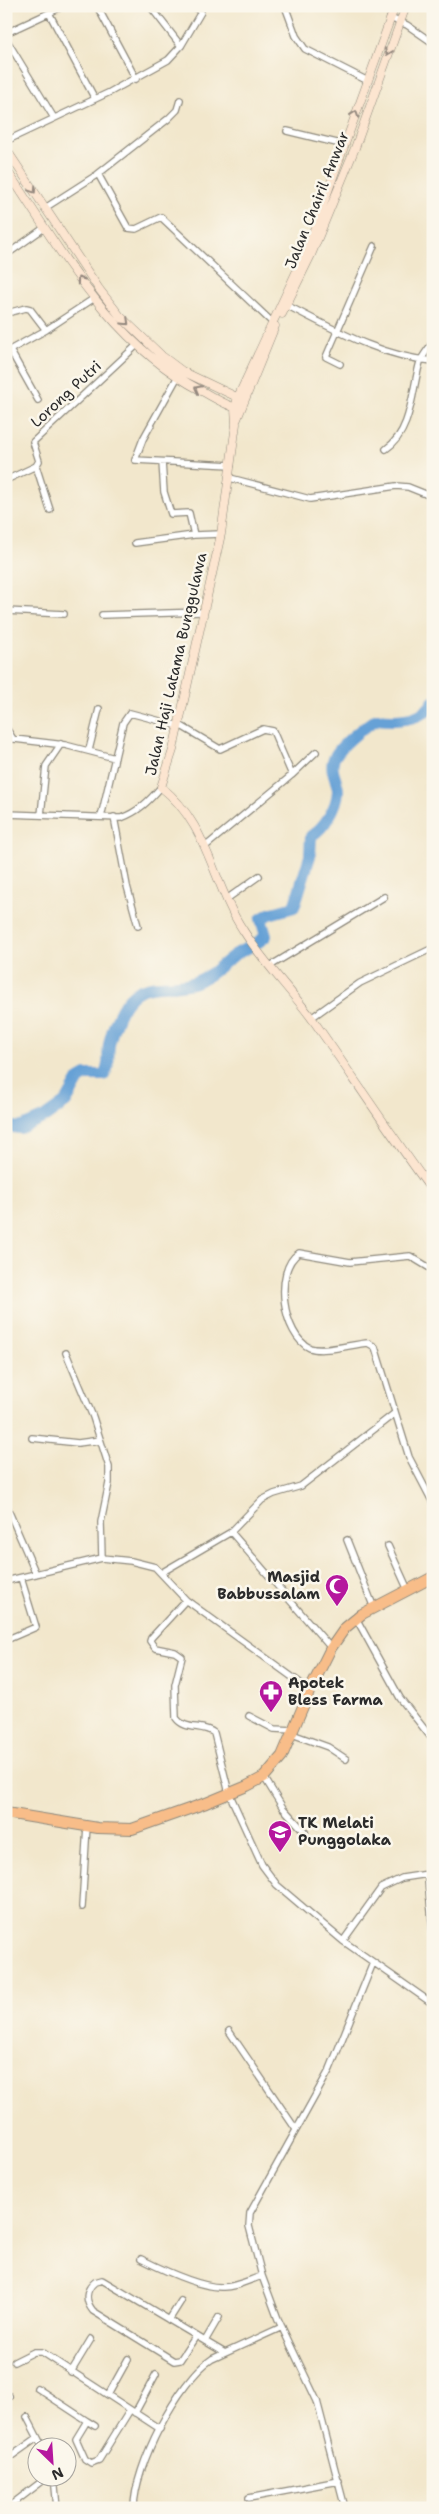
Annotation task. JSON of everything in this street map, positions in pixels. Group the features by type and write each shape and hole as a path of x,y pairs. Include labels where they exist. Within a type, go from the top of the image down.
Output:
{"highway":[{"path":"6,1813 115,1830 132,1829 229,1793 264,1777 282,1756 310,1690 331,1648 345,1628 356,1618 433,1577"}],"main road":[{"name":"Jalan Chairil Anwar","path":"237,419 238,397 274,324 307,249 394,6"},
{"name":"Jalan Chairil Anwar","path":"238,409 246,401 274,324 286,305 311,255 355,148 406,6"},
{"path":"6,149 98,289 120,316 162,356 182,371 246,401"},
{"path":"6,169 9,179 94,299 137,345 177,378 238,409"},
{"name":"Jalan Haji Latama Bunggulawa","path":"237,419 221,534 178,726 166,775 160,787 182,807 206,846 240,926 255,948 311,1018 393,1138 433,1192"}],"street":[{"path":"6,33 63,6"},
{"path":"97,6 136,79"},
{"path":"150,6 181,46"},
{"path":"6,141 136,79 168,60 181,46 201,12 194,6"},
{"path":"285,6 296,36 305,49 366,80"},
{"path":"49,13 61,30 95,99"},
{"path":"390,18 433,42"},
{"path":"6,38 54,118"},
{"path":"45,208 98,174 168,119 177,110 180,100"},
{"path":"287,131 345,146"},
{"path":"98,174 128,228 136,229 160,217 274,324"},
{"path":"6,255 44,228"},
{"path":"340,364 326,356 374,246"},
{"path":"38,400 8,351 46,330 94,299"},
{"path":"286,305 372,346 421,360 433,361"},
{"path":"11,312 26,308 30,309 46,330"},
{"path":"386,448 397,440 406,419 421,360 433,342"},
{"name":"Lorong Putri","path":"36,466 39,461 33,442 137,345"},
{"path":"177,378 143,439 135,459 230,465"},
{"path":"162,462 164,492 169,511 172,515 189,513 194,535"},
{"path":"6,480 36,466 50,510"},
{"path":"230,478 310,499 396,486 408,487 433,498"},
{"path":"135,543 194,535 221,534"},
{"path":"6,611 64,614"},
{"path":"102,615 203,612"},
{"path":"89,750 100,709"},
{"path":"101,817 123,723 130,713 178,726 220,749 268,728 273,731 292,775"},
{"path":"6,728 10,739 61,744 115,758"},
{"path":"41,815 46,766 61,744"},
{"path":"206,846 292,775 316,752"},
{"path":"6,814 121,818 136,812 151,799 160,787"},
{"path":"114,817 127,886 138,926"},
{"path":"228,898 259,876"},
{"path":"270,966 384,897"},
{"path":"311,1018 360,983 433,948"},
{"path":"432,1271 418,1259 410,1256 350,1262 305,1253 294,1257 287,1271 285,1300 289,1322 296,1337 314,1349 372,1344 376,1350 409,1456 433,1503"},
{"path":"66,1353 87,1401 109,1475 101,1522 102,1558"},
{"path":"161,1573 231,1532 262,1500 301,1486 395,1414"},
{"path":"32,1438 78,1443 100,1440"},
{"path":"6,1505 36,1574"},
{"path":"231,1532 331,1648"},
{"path":"347,1540 374,1608"},
{"path":"388,1546 408,1590"},
{"path":"6,1581 102,1558 147,1565 161,1573 186,1600 310,1690"},
{"path":"6,1640 36,1626 21,1578"},
{"path":"186,1600 150,1641 155,1648 175,1652 182,1657 175,1685 176,1718 185,1726 210,1729 214,1733 229,1793 259,1858 273,1880 343,1941 433,2004"},
{"path":"356,1618 400,1698 433,1740"},
{"path":"249,1716 274,1729 293,1732 328,1748 346,1759"},
{"path":"264,1777 283,1808 304,1832"},
{"path":"82,1907 87,1826"},
{"path":"433,1866 428,1874 433,1932"},
{"path":"343,1941 381,1888 402,1878 428,1874"},
{"path":"345,2508 317,2401 282,2327 262,2276 249,2226 250,2212 295,2128 330,2069 373,1963"},
{"path":"229,2031 295,2128"},
{"path":"141,2259 164,2270 213,2286 232,2286 262,2276"},
{"path":"196,2336 180,2360 174,2361 93,2311 88,2302 88,2291 95,2282 102,2280 225,2353"},
{"path":"169,2320 181,2301"},
{"path":"205,2341 219,2317"},
{"path":"134,2508 139,2473 160,2429 195,2372 225,2353 282,2327"},
{"path":"71,2372 91,2340"},
{"path":"14,2362 40,2350 160,2429"},
{"path":"108,2396 128,2359"},
{"path":"87,2421 77,2436 77,2441 86,2460 90,2464 95,2463 133,2411 156,2374"},
{"path":"37,2388 95,2426"},
{"path":"27,2417 36,2436"},
{"path":"6,2460 28,2444"},
{"path":"249,2498 339,2481"},
{"path":"7,2508 36,2486"},
{"path":"55,2486 57,2508"}],"waterway":[{"path":"6,1126 20,1128 45,1117 66,1102 79,1079 86,1075 104,1075 112,1032 121,1010 134,994 156,986 188,984 200,980 215,971 233,956 266,936 261,919 269,914 294,907 310,856 311,836 325,823 335,804 338,791 332,765 336,755 352,737 377,719 400,720 416,716 423,713 433,702"}],"place":[{"name":"Masjid Babbussalam","path":"337,1607"},
{"name":"Apotek Bless Farma","path":"271,1713"},
{"name":"TK Melati Punggolaka","path":"280,1853"}]}
